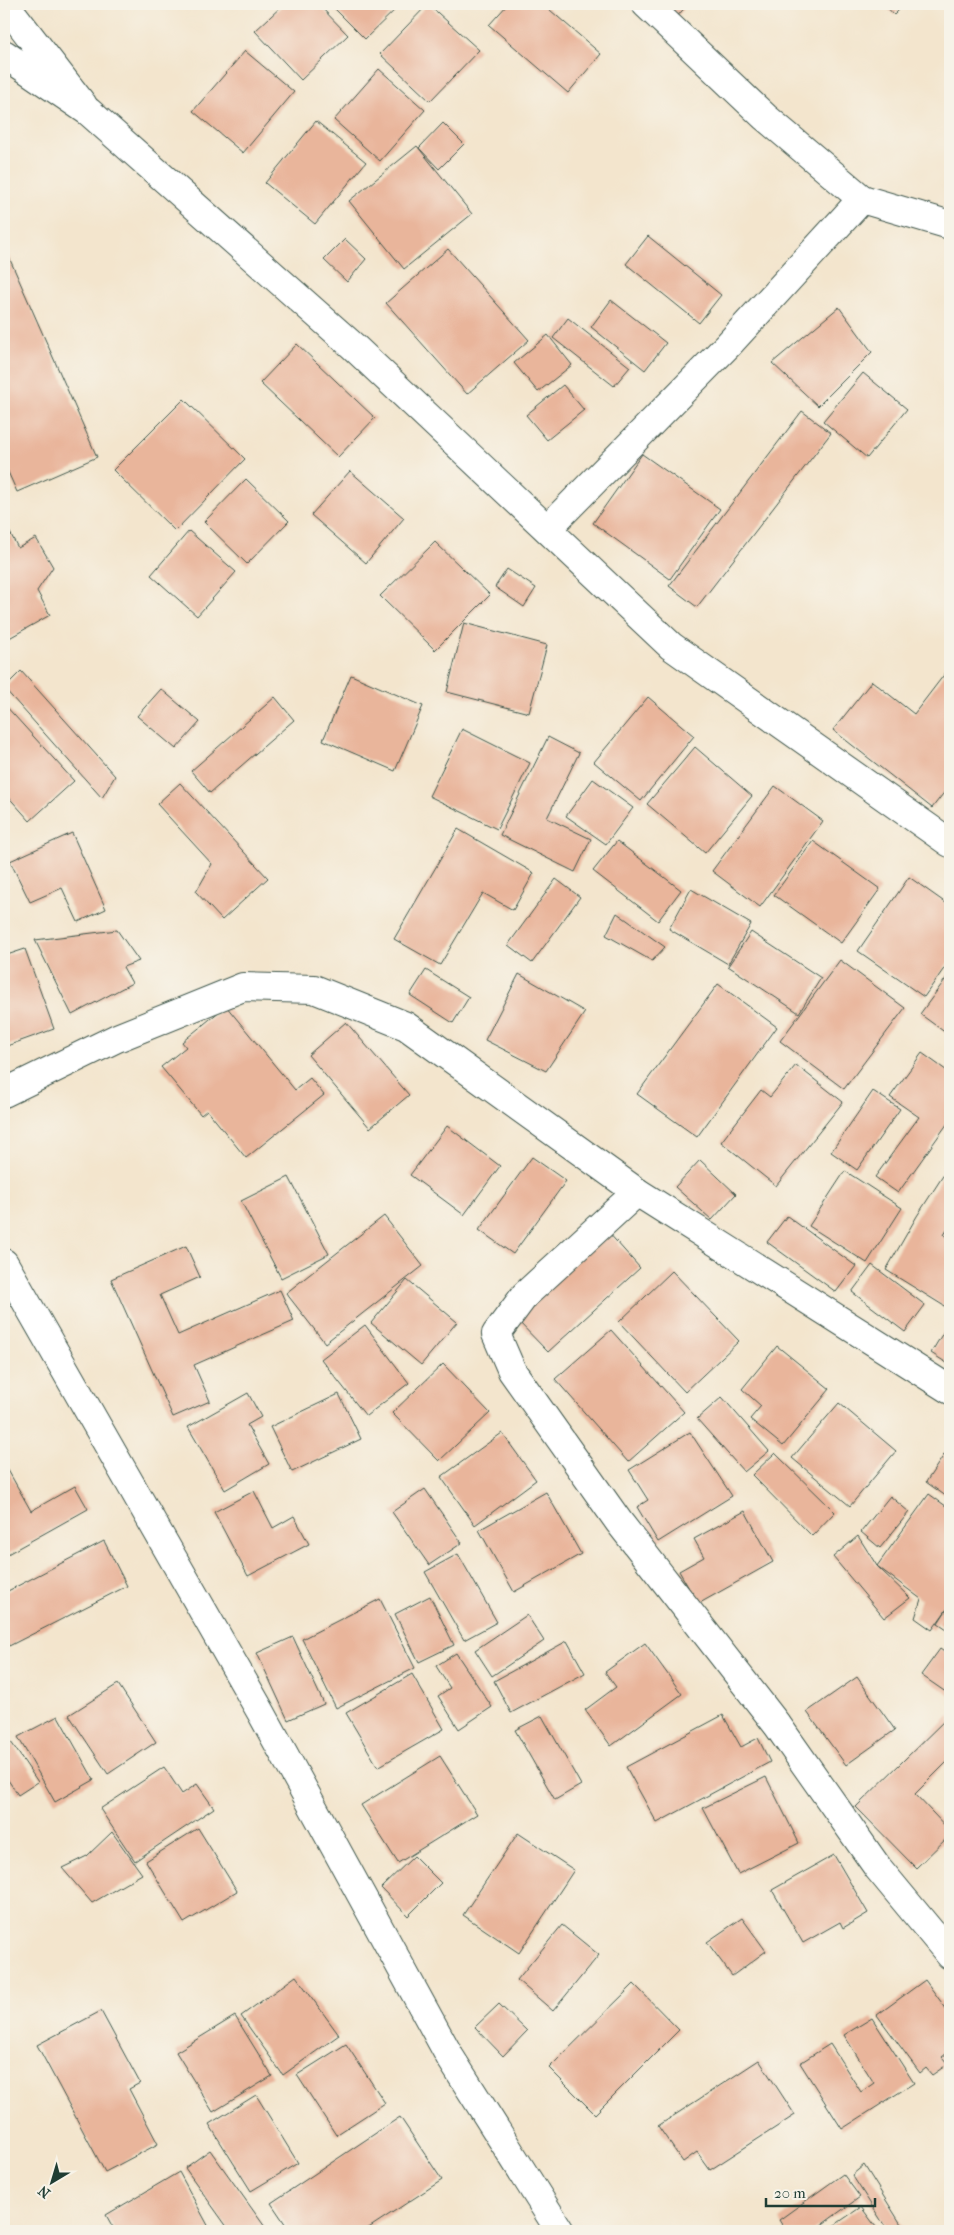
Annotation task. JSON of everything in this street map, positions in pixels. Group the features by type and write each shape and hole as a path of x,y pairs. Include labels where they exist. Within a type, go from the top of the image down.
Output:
{"street":[{"path":"5,4 89,112"},
{"path":"646,4 765,117 862,199 950,225"},
{"path":"4,54 89,112 354,347 671,646 950,843"},
{"path":"548,528 728,345 862,199"},
{"path":"4,1092 117,1038 243,987 314,989 406,1026 637,1192 950,1390"},
{"path":"637,1192 525,1295 496,1334 512,1371 619,1522 778,1726 878,1868 950,1956"},
{"path":"4,1263 262,1714 450,2057 560,2231"}],"building":[{"path":"284,4 318,4 348,35 301,80 255,31"},
{"path":"330,4 401,4 365,39"},
{"path":"428,4 479,50 430,101 380,54"},
{"path":"508,4 543,4 601,54 568,93 489,25"},
{"path":"657,4 688,4 675,19"},
{"path":"884,4 905,4 894,15"},
{"path":"245,51 294,92 243,153 193,111"},
{"path":"379,69 425,110 380,161 334,120"},
{"path":"316,121 366,162 315,224 265,183"},
{"path":"443,123 464,144 439,169 419,148"},
{"path":"417,146 472,214 404,269 349,201"},
{"path":"648,236 721,295 699,323 626,264"},
{"path":"345,239 366,259 347,282 324,260"},
{"path":"4,246 97,457 17,492 4,463"},
{"path":"448,249 529,340 467,394 386,303"},
{"path":"611,300 666,343 645,370 591,327"},
{"path":"839,307 872,352 818,406 772,363"},
{"path":"568,318 630,367 614,386 553,338"},
{"path":"548,335 572,365 538,392 514,363"},
{"path":"297,344 375,418 338,457 260,383"},
{"path":"863,373 907,409 867,458 823,421"},
{"path":"563,385 584,410 547,440 526,415"},
{"path":"184,399 245,459 175,531 113,470"},
{"path":"802,411 831,433 697,607 669,586"},
{"path":"642,454 720,509 670,579 593,523"},
{"path":"350,471 404,518 366,563 311,515"},
{"path":"246,479 289,521 247,564 204,522"},
{"path":"6,525 18,548 36,538 53,567 37,591 50,615 4,641 4,526"},
{"path":"189,531 236,572 197,616 151,575"},
{"path":"435,542 490,595 435,650 380,596"},
{"path":"507,569 536,588 524,607 495,587"},
{"path":"464,623 547,645 529,713 447,692"},
{"path":"950,667 950,785 932,808 833,730 872,681 914,714"},
{"path":"21,671 115,776 102,798 4,688"},
{"path":"351,675 423,706 395,771 323,740"},
{"path":"161,689 200,722 176,749 137,716"},
{"path":"275,697 294,720 210,793 191,771"},
{"path":"648,697 694,736 641,801 594,762"},
{"path":"4,704 74,781 30,821 4,792"},
{"path":"462,729 530,763 497,829 429,796"},
{"path":"548,737 579,753 547,818 591,839 575,872 500,835"},
{"path":"695,747 752,796 705,853 647,804"},
{"path":"593,779 633,808 606,844 566,816"},
{"path":"180,783 268,878 222,920 196,892 212,864 157,804"},
{"path":"775,786 823,821 760,907 712,871"},
{"path":"458,829 534,873 513,910 483,893 440,965 394,939"},
{"path":"72,833 106,909 78,922 62,888 30,902 10,861"},
{"path":"617,841 681,890 658,921 593,871"},
{"path":"813,841 880,889 841,943 774,895"},
{"path":"909,877 950,906 950,960 924,997 858,951"},
{"path":"556,879 580,897 532,963 508,945"},
{"path":"691,889 751,924 728,964 669,929"},
{"path":"617,913 665,947 652,961 606,935"},
{"path":"117,930 139,961 123,967 132,983 72,1015 35,940"},
{"path":"751,932 821,978 799,1013 728,966"},
{"path":"25,949 54,1029 4,1047 4,956"},
{"path":"840,960 905,1008 844,1089 780,1041"},
{"path":"426,970 469,997 453,1023 410,995"},
{"path":"950,973 950,1036 920,1014"},
{"path":"519,974 585,1012 546,1071 485,1040"},
{"path":"718,984 777,1027 697,1137 637,1094"},
{"path":"226,1006 295,1090 310,1078 324,1095 246,1158 207,1110 201,1115 161,1067 186,1047 182,1042"},
{"path":"346,1022 409,1095 370,1128 308,1055"},
{"path":"922,1053 950,1073 950,1120 898,1193 875,1177 919,1117 890,1097"},
{"path":"796,1065 843,1102 776,1186 721,1142 761,1090 770,1097"},
{"path":"873,1091 900,1109 857,1170 831,1152"},
{"path":"447,1126 500,1166 464,1215 410,1175"},
{"path":"532,1157 566,1181 513,1254 479,1230"},
{"path":"700,1160 736,1194 712,1220 675,1187"},
{"path":"950,1165 950,1225 944,1235 950,1238 949,1309 886,1270 917,1216"},
{"path":"845,1171 902,1208 867,1263 809,1226"},
{"path":"289,1177 329,1254 281,1278 241,1201"},
{"path":"384,1216 423,1266 325,1343 286,1293"},
{"path":"787,1216 856,1266 836,1292 767,1242"},
{"path":"608,1232 640,1268 548,1352 515,1318"},
{"path":"186,1246 200,1277 160,1295 178,1335 280,1290 294,1321 194,1365 210,1401 173,1417 111,1279"},
{"path":"872,1265 925,1305 905,1332 852,1292"},
{"path":"672,1271 739,1341 685,1392 619,1322"},
{"path":"407,1280 457,1322 421,1365 371,1323"},
{"path":"950,1321 950,1365 931,1353"},
{"path":"365,1325 409,1383 366,1416 321,1359"},
{"path":"611,1330 684,1412 628,1462 555,1379"},
{"path":"777,1346 830,1389 783,1446 750,1419 761,1406 742,1389"},
{"path":"443,1364 490,1413 439,1461 392,1413"},
{"path":"248,1393 261,1417 247,1425 269,1464 225,1490 188,1427"},
{"path":"339,1394 361,1439 292,1472 270,1427"},
{"path":"722,1397 769,1451 744,1472 697,1419"},
{"path":"839,1403 896,1451 850,1506 792,1458"},
{"path":"690,1432 732,1496 658,1542 637,1507 648,1500 629,1470"},
{"path":"502,1433 536,1480 475,1525 441,1477"},
{"path":"950,1446 950,1499 926,1482"},
{"path":"775,1453 835,1512 812,1536 752,1475"},
{"path":"4,1463 31,1511 75,1486 88,1509 4,1556"},
{"path":"425,1489 462,1543 429,1565 392,1512"},
{"path":"254,1491 273,1528 294,1516 309,1544 248,1576 214,1512"},
{"path":"546,1492 581,1554 514,1592 479,1530"},
{"path":"929,1494 950,1509 950,1631 938,1623 947,1609 932,1630 915,1618 921,1599 877,1566"},
{"path":"890,1496 909,1512 880,1548 861,1532"},
{"path":"745,1511 773,1562 698,1604 679,1571 704,1557 694,1539"},
{"path":"858,1536 877,1566 910,1598 884,1618 833,1557"},
{"path":"104,1541 127,1586 9,1646 4,1636 4,1593"},
{"path":"458,1554 497,1622 464,1640 425,1572"},
{"path":"430,1596 454,1645 419,1662 395,1614"},
{"path":"380,1599 415,1668 336,1708 302,1639"},
{"path":"527,1615 544,1641 492,1676 475,1650"},
{"path":"293,1637 324,1704 288,1720 257,1653"},
{"path":"567,1641 585,1673 511,1713 494,1681"},
{"path":"645,1643 682,1694 611,1746 585,1710 616,1687 605,1672"},
{"path":"940,1649 950,1656 950,1695 921,1675"},
{"path":"456,1653 492,1707 459,1729 438,1696 450,1688 436,1666"},
{"path":"412,1674 444,1729 378,1767 346,1713"},
{"path":"857,1677 895,1730 846,1765 807,1712"},
{"path":"118,1684 156,1742 108,1774 69,1715"},
{"path":"723,1715 741,1747 758,1738 770,1762 657,1823 626,1767"},
{"path":"950,1715 950,1759 915,1794 950,1831 950,1835 916,1868 856,1807"},
{"path":"58,1716 94,1780 55,1802 18,1737"},
{"path":"542,1716 581,1785 555,1800 515,1730"},
{"path":"11,1742 38,1782 18,1795 4,1774 4,1747"},
{"path":"440,1756 477,1814 398,1863 361,1805"},
{"path":"164,1767 182,1794 197,1784 214,1808 135,1861 100,1809"},
{"path":"766,1777 799,1843 738,1874 703,1808"},
{"path":"198,1828 237,1891 184,1923 146,1861"},
{"path":"112,1832 142,1874 92,1903 62,1868 87,1856"},
{"path":"518,1833 574,1870 519,1953 463,1915"},
{"path":"834,1855 868,1913 843,1928 840,1922 803,1943 772,1890"},
{"path":"414,1856 441,1883 408,1916 381,1888"},
{"path":"742,1918 766,1951 732,1976 707,1942"},
{"path":"562,1925 599,1955 553,2011 517,1980"},
{"path":"296,1976 339,2035 283,2075 241,2016"},
{"path":"925,1980 950,2014 950,2051 942,2057 948,2064 932,2075 926,2068 920,2073 877,2015"},
{"path":"634,1984 679,2030 595,2114 549,2068"},
{"path":"499,2004 527,2031 503,2056 475,2027"},
{"path":"101,2011 140,2083 129,2089 158,2144 105,2172 37,2045"},
{"path":"235,2016 272,2076 213,2112 176,2052"},
{"path":"872,2018 914,2083 842,2129 800,2063 830,2044 861,2092 874,2083 844,2035"},
{"path":"346,2044 385,2103 336,2135 297,2075"},
{"path":"759,2060 795,2115 710,2170 697,2152 683,2162 658,2126"},
{"path":"256,2095 298,2163 251,2191 209,2124"},
{"path":"400,2117 442,2180 364,2231 290,2231 271,2203"},
{"path":"210,2150 265,2227 258,2231 230,2231 185,2168"},
{"path":"864,2165 904,2229 888,2231 852,2175"},
{"path":"179,2172 211,2231 115,2231 106,2215"},
{"path":"843,2174 860,2197 813,2231 786,2231 779,2220"},
{"path":"861,2207 879,2231 826,2231"}]}
